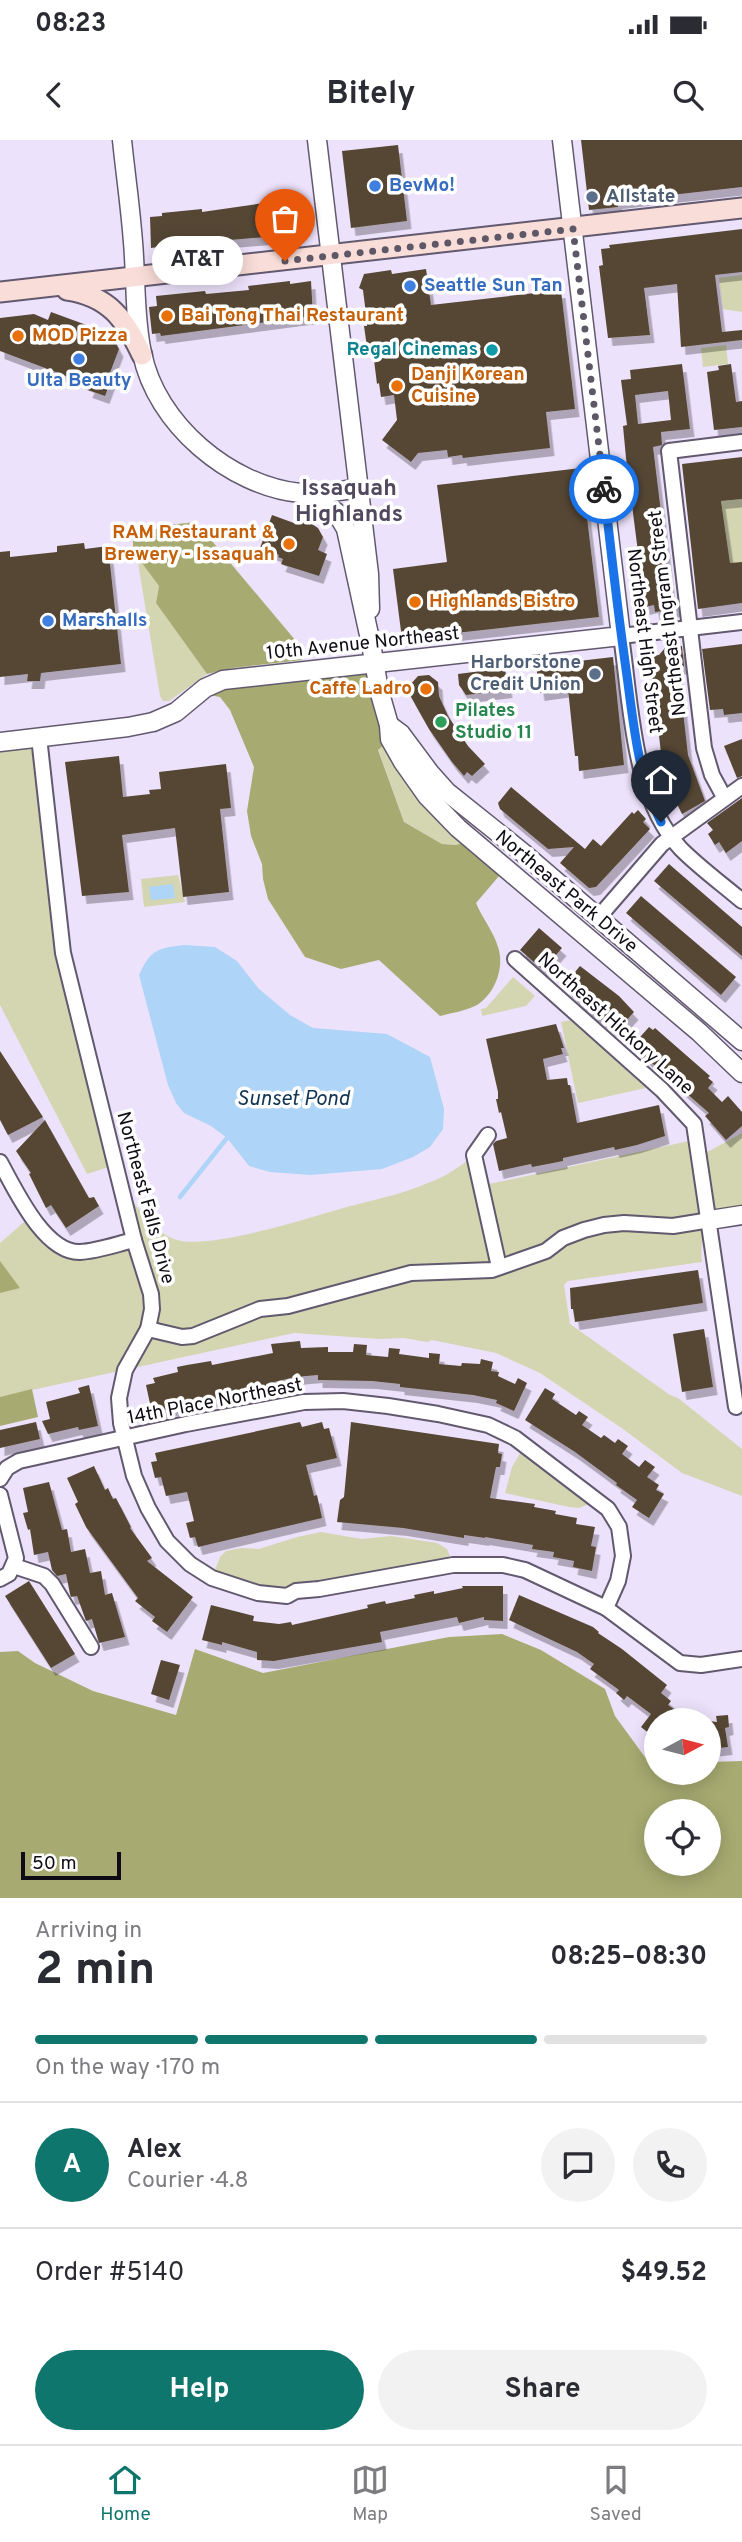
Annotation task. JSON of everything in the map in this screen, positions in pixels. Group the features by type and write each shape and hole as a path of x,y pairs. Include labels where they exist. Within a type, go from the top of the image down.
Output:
{"main road":[{"path":"0,292 742,208"},
{"path":"45,287 80,292 103,302 123,321 142,355"}],"street":[{"path":"122,140 142,355 151,381 164,405 180,426 210,456 232,471 256,482 301,493 359,488"},
{"name":"Northeast Park Drive","path":"317,140 369,574 371,644"},
{"name":"Northeast High Street","path":"562,140 621,636 644,782 656,813 681,848 739,892"},
{"name":"Northeast Ingram Street","path":"724,797 707,763 669,451 742,442"},
{"path":"338,491 356,463"},
{"name":"Northeast Park Drive","path":"301,493 322,501 328,510 336,512 342,521 349,543 390,739 427,796 458,828 699,1032 742,1073"},
{"name":"10th Avenue Northeast","path":"0,741 153,722 176,712 205,688 223,680 742,622"},
{"name":"Northeast Park Drive","path":"389,725 401,734 447,793 522,852 742,1041"},
{"name":"Northeast Falls Drive","path":"39,737 62,953 134,1240 151,1294 152,1309 148,1329 133,1353 122,1383 119,1412 123,1439 134,1476 167,1541 190,1564 223,1583 258,1594 287,1596 296,1591 453,1565 480,1563 525,1570 606,1608 680,1663 701,1665 741,1660"},
{"path":"598,918 671,836 742,786"},
{"name":"Northeast Hickory Lane","path":"515,959 662,1090 694,1124 736,1407"},
{"path":"488,1135 474,1155 499,1267"},
{"path":"0,1162 31,1216 51,1241 78,1252 134,1240"},
{"path":"148,1329 182,1337 193,1336 260,1309 288,1306 411,1273 472,1272 499,1267 546,1251 563,1238 604,1225 624,1223 673,1226 742,1215"},
{"name":"14th Place Northeast","path":"0,1479 7,1468 19,1461 186,1424 304,1402 343,1401 388,1406 488,1425 515,1438 608,1509 619,1527 623,1556 618,1581 606,1608"},
{"path":"0,1580 9,1574 16,1558 1,1503"},
{"path":"14,1566 44,1576 52,1584 91,1647"},
{"path":"741,1660 742,1675"}],"green space":[{"path":"742,275 742,312 723,309 719,278"},
{"path":"726,345 728,364 703,367 701,348"},
{"path":"742,499 742,562 730,563 721,501"},
{"path":"196,522 301,647 302,660 233,668 207,674 156,603 159,586 142,563 138,563 133,547 133,537 168,525"},
{"path":"142,562 159,586 156,603 207,674 169,701 163,701 160,696 138,563"},
{"path":"375,665 390,739 378,750 404,822 442,844 456,845 473,840 505,869 476,903 498,947 500,963 497,979 489,994 477,1005 440,1016 379,960 341,969 305,957 268,899 262,864 251,836 247,811 254,767 230,710 220,697 198,693 205,688"},
{"path":"39,737 63,953 115,1165 87,1174 0,1005 0,742"},
{"path":"390,739 473,840 456,845 442,844 404,822 378,749"},
{"path":"178,875 185,902 144,907 141,879"},
{"path":"513,977 535,996 526,1006 482,1016 481,1009 486,1008"},
{"path":"571,1020 646,1088 578,1103 561,1022"},
{"path":"742,1133 742,1215 702,1221 702,1262 568,1281 564,1285 570,1324 678,1398 742,1449 742,1496 682,1473 540,1373 496,1353 432,1340 427,1342 404,1338 379,1339 294,1333 0,1397 0,1243 31,1216 78,1252 133,1240 119,1182 143,1214 165,1235 190,1242 211,1241 261,1231 409,1190 446,1175 474,1155 480,1186 689,1141 700,1156"},
{"path":"0,1261 20,1288 0,1293"},
{"path":"32,1389 38,1417 0,1426 0,1397"},
{"path":"525,1445 592,1503 579,1508 569,1507 505,1493 512,1467"},
{"path":"321,1532 362,1539 391,1536 437,1543 447,1549 453,1565 287,1596 212,1578 220,1557 226,1551 259,1549"},
{"path":"502,1634 541,1650 605,1689 615,1716 644,1756 644,1785 721,1785 721,1762 742,1761 742,1898 0,1898 0,1652 18,1651 35,1663 93,1691 176,1715 195,1649 263,1673 449,1637"}],"water":[{"path":"173,884 175,898 151,900 149,887"},
{"name":"Sunset Pond","path":"185,945 215,947 237,961 258,988 290,1015 313,1028 387,1034 430,1057 444,1109 443,1129 430,1147 382,1169 310,1175 270,1172 249,1166 227,1138 211,1126 184,1113 168,1085 139,975 147,960 156,951"}],"building":[{"path":"581,140 742,140 742,187 618,201 618,207 589,210"},
{"name":"BevMo!","path":"398,145 407,221 351,228 342,151"},
{"path":"285,200 285,203 301,201 302,231 288,233 289,235 206,242 165,249 165,246 151,248 150,217 162,216 162,213 202,209 202,212"},
{"path":"742,229 742,272 715,275 722,332 742,330 742,340 681,347 677,284 644,288 650,335 608,338 599,266 603,265 601,249 610,248 609,245"},
{"name":"Regal Cinemas","path":"426,269 431,305 561,290 575,409 546,412 550,448 463,458 462,455 448,457 447,450 418,453 411,462 382,440 397,420 394,395 381,397 373,352 368,352 363,290 359,288 364,274 391,270 392,274"},
{"path":"290,281 290,284 311,281 313,316 161,336 160,333 152,334 149,307 157,306 156,296 249,290 248,286"},
{"path":"51,312 111,334 119,349 108,378 111,380 105,396 88,390 90,385 0,351 0,318 34,314 48,320"},
{"path":"682,364 690,429 661,432 662,445 653,447 671,594 674,594 676,609 655,612 654,605 645,607 623,426 627,425 621,380 631,379 630,370","holes":["668,391 671,420 638,424 635,395"]},
{"path":"731,364 736,402 742,401 742,427 714,430 707,372 719,370 718,366"},
{"path":"742,457 742,499 721,501 730,563 742,562 742,603 698,609 682,464"},
{"path":"581,468 599,617 402,639 393,569 447,562 437,485"},
{"name":"RAM Restaurant & Brewery - Issaquah","path":"272,515 294,523 309,522 318,528 323,537 318,550 327,554 319,576 281,564 283,559 278,557 279,555 260,548"},
{"path":"84,543 85,549 108,546 121,664 41,673 40,681 27,681 28,674 0,677 0,552 10,551 10,557 57,552 57,546"},
{"path":"742,644 742,713 724,715 723,709 710,710 702,649"},
{"path":"682,646 684,666 678,667 688,755 705,801 682,814 671,792 662,762 650,656 659,655 665,648"},
{"path":"613,657 624,765 579,771 568,689 540,693 536,666"},
{"path":"505,668 508,690 466,695 459,685 458,674"},
{"path":"429,675 438,682 439,696 448,716 468,746 485,764 472,776 467,772 464,776 452,762 411,697 410,685 418,676"},
{"path":"742,739 742,776 737,778 724,746"},
{"path":"119,756 123,797 150,794 149,790 161,789 159,772 226,764 231,808 220,809 229,892 183,897 175,828 122,835 129,892 82,896 65,762"},
{"path":"511,787 585,849 593,839 601,846 632,812 634,814 638,810 646,819 643,822 650,829 596,887 589,888 560,863 574,847 548,849 500,809 498,803"},
{"path":"742,798 742,841 726,853 719,842 715,845 708,834 713,830 707,823"},
{"path":"669,864 742,927 742,956 654,881"},
{"path":"641,896 736,977 721,995 626,913"},
{"path":"539,928 562,948 543,970 520,950"},
{"path":"580,966 619,996 634,1012 616,1032 564,985"},
{"path":"556,1024 564,1048 561,1048 563,1054 543,1059 547,1080 567,1078 577,1123 659,1105 665,1136 615,1150 614,1147 563,1158 563,1161 499,1171 493,1144 507,1138 496,1099 498,1092 486,1039"},
{"path":"649,1027 653,1030 655,1028 710,1076 708,1078 713,1082 708,1088 722,1102 728,1096 742,1112 742,1126 726,1140 705,1116 709,1113 633,1045"},
{"path":"0,1051 43,1117 8,1135 0,1120"},
{"path":"45,1120 89,1198 94,1197 99,1206 66,1228 51,1205 46,1208 29,1174 31,1173 16,1151"},
{"path":"698,1270 703,1303 575,1322 570,1288"},
{"path":"704,1329 713,1387 682,1392 673,1334"},
{"path":"300,1341 301,1348 328,1347 328,1352 353,1352 354,1344 367,1345 366,1355 388,1357 389,1348 400,1349 399,1354 429,1358 429,1353 440,1354 439,1364 480,1364 481,1359 493,1362 491,1371 499,1372 498,1376 515,1384 518,1378 527,1383 514,1411 496,1403 497,1400 473,1395 372,1381 318,1380 318,1375 295,1377 266,1384 266,1387 152,1413 146,1385 155,1383 153,1378 178,1372 177,1367 211,1361 212,1365 273,1353 271,1344"},
{"path":"89,1385 98,1426 79,1430 78,1427 48,1434 42,1421 50,1419 46,1402 80,1393 78,1388"},
{"path":"545,1388 555,1394 552,1399 576,1415 579,1411 588,1417 582,1425 601,1438 604,1435 615,1443 618,1439 628,1446 622,1454 639,1467 645,1460 655,1467 647,1477 659,1485 656,1490 664,1494 649,1518 632,1507 637,1500 616,1485 617,1483 525,1420"},
{"path":"36,1422 40,1439 0,1448 0,1430"},
{"path":"300,1422 302,1427 322,1422 324,1429 329,1428 337,1458 306,1465 322,1518 198,1547 195,1537 190,1538 186,1523 194,1521 187,1492 166,1496 161,1477 155,1478 151,1462 157,1461 155,1453"},
{"path":"351,1422 499,1444 498,1453 502,1454 500,1467 496,1467 490,1498 535,1504 534,1507 577,1518 576,1524 595,1527 591,1546 596,1547 592,1571 573,1567 574,1561 553,1557 554,1552 532,1549 533,1545 485,1537 464,1535 464,1538 403,1528 337,1522 340,1500 344,1497"},
{"path":"94,1466 105,1490 108,1488 113,1499 116,1498 130,1528 152,1558 147,1561 193,1597 167,1632 152,1621 155,1617 135,1601 138,1598 86,1527 75,1504 78,1502 67,1478"},
{"path":"49,1482 62,1530 67,1529 71,1552 85,1549 90,1573 101,1571 105,1595 112,1593 125,1637 99,1643 92,1619 86,1621 77,1596 71,1597 66,1574 57,1576 52,1570 48,1552 34,1555 30,1529 28,1530 23,1513 28,1512 23,1488"},
{"path":"29,1581 75,1654 51,1668 5,1596"},
{"path":"462,1586 503,1586 503,1621 484,1620 484,1617 459,1623 457,1617 380,1632 382,1642 274,1661 257,1660 257,1652 222,1642 222,1645 202,1640 211,1605 254,1616 253,1621 279,1624 291,1622 292,1625 368,1608 367,1605 385,1601 386,1604 415,1598 414,1595 434,1591 434,1594 463,1588"},
{"path":"519,1595 593,1627 667,1685 661,1693 671,1701 668,1705 672,1708 644,1709 627,1696 624,1700 616,1693 619,1690 590,1669 594,1664 577,1652 509,1620"},
{"path":"161,1660 180,1665 169,1700 151,1694"},
{"path":"728,1715 729,1727 725,1728 728,1747 721,1748 721,1716"}],"waterway":[{"path":"180,1197 227,1138"}],"way so far":[{"path":"285,261 573,229 604,489"}],"place":[{"name":"BevMo!","path":"375,186"},
{"name":"Allstate","path":"592,197"},
{"name":"AT&T","path":"285,261"},
{"name":"Seattle Sun Tan","path":"410,286"},
{"name":"Bai Tong Thai Restaurant","path":"167,316"},
{"name":"MOD Pizza","path":"18,336"},
{"name":"Regal Cinemas","path":"492,350"},
{"name":"Ulta Beauty","path":"79,359"},
{"name":"Danji Korean Cuisine","path":"397,386"},
{"name":"RAM Restaurant & Brewery - Issaquah","path":"289,544"},
{"name":"Highlands Bistro","path":"415,602"},
{"name":"Marshalls","path":"48,621"},
{"name":"Harborstone Credit Union","path":"595,674"},
{"name":"Caffe Ladro","path":"426,689"},
{"name":"Pilates Studio 11","path":"441,722"}],"district":[{"name":"Issaquah Highlands","path":"349,502"}],"route":[{"path":"604,489 621,636 640,765 652,804 661,822"}]}
